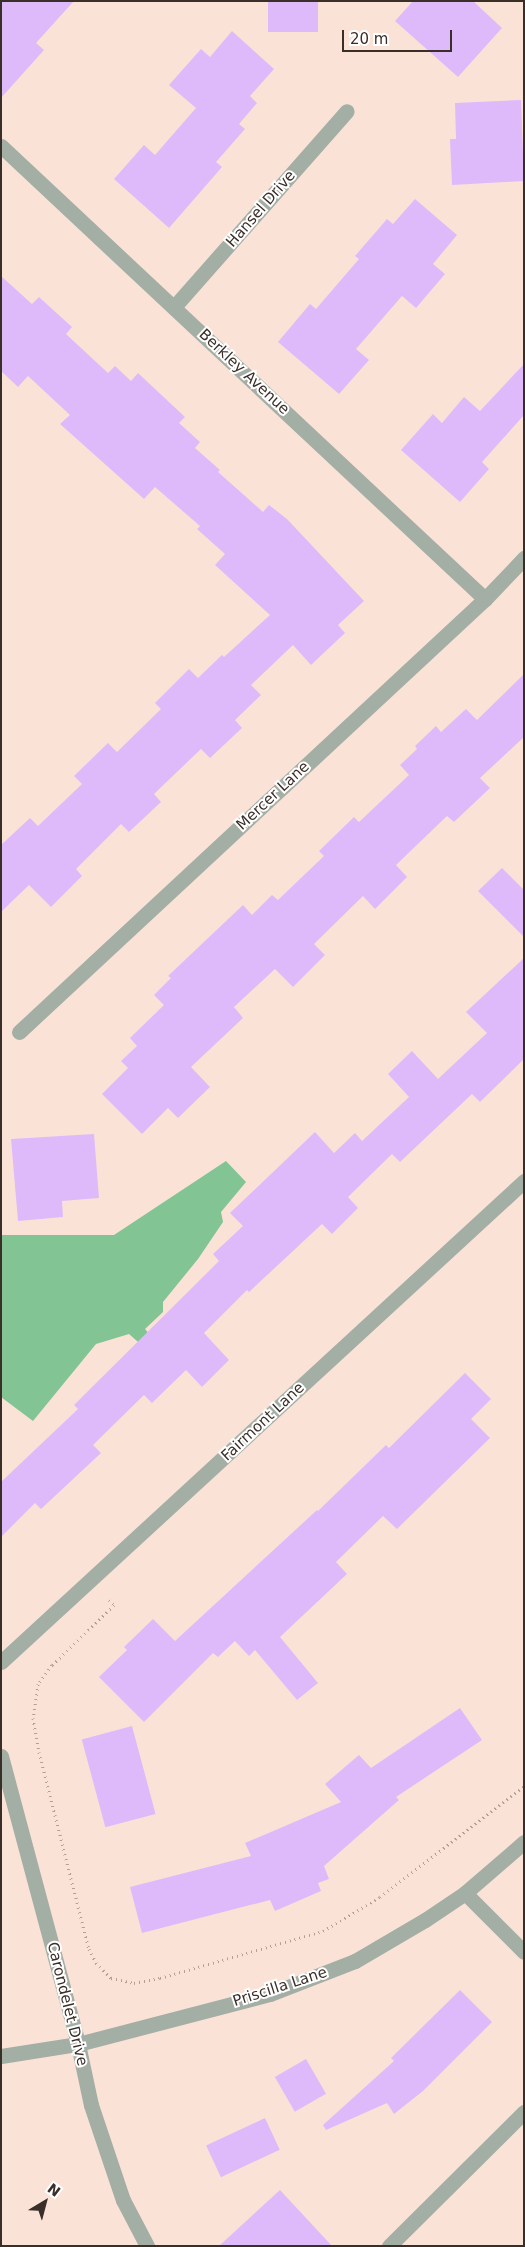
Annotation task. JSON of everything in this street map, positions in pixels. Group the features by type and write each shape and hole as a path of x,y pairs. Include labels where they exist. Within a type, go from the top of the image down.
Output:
{"street":[{"name":"Hansel Drive","path":"174,307 347,111"},
{"name":"Berkley Avenue","path":"1,146 485,599"},
{"name":"Mercer Lane","path":"19,1032 485,599 524,558"},
{"name":"Fairmont Lane","path":"1,1662 524,1180"},
{"name":"Carondelet Drive","path":"1,1756 78,2044 91,2105 108,2161 123,2200 147,2246"},
{"name":"Priscilla Lane","path":"1,2056 78,2044 270,1994 355,1961 425,1920 465,1893 524,1842"},
{"path":"465,1893 524,1952"},
{"path":"389,2246 524,2112"}],"path":[{"path":"90,1580 114,1605 52,1665 43,1677 38,1684 33,1718 41,1761 89,1949 96,1963 111,1978 134,1983 160,1978 323,1931 380,1897 524,1786"}],"green space":[{"path":"226,1161 246,1182 221,1212 223,1222 198,1259 163,1302 163,1312 145,1329 160,1347 153,1355 129,1334 96,1344 33,1421 1,1397 1,1235 114,1235"}],"building":[{"path":"1,1 74,1 36,43 44,50 1,98"},
{"path":"268,1 318,1 318,32 268,32"},
{"path":"413,1 473,1 502,28 458,77 395,21"},
{"path":"232,31 274,69 250,96 257,103 239,124 245,129 216,162 222,167 169,228 114,179 144,145 155,155 196,108 169,85 201,49 210,57"},
{"path":"521,100 524,181 452,185 450,139 456,139 455,103"},
{"path":"415,199 457,235 433,264 445,274 416,308 402,296 356,349 369,360 339,394 278,342 310,304 316,309 359,259 355,256 387,219 393,224"},
{"path":"1,276 32,304 39,297 72,327 66,334 108,373 115,366 131,381 138,373 185,417 179,423 200,442 195,448 220,470 218,472 263,512 269,505 287,519 364,601 338,625 345,633 311,665 293,645 251,685 261,695 235,720 242,728 210,758 201,749 154,794 161,802 129,832 121,824 76,869 82,876 51,907 29,885 1,912 1,845 30,818 38,826 82,784 74,776 108,743 117,752 161,709 155,703 189,669 198,678 222,655 224,657 270,615 215,565 225,554 197,529 200,526 155,487 144,499 60,424 70,415 28,376 18,387 1,371"},
{"path":"524,364 524,415 482,462 489,469 460,502 401,450 433,414 442,423 464,397 480,411"},
{"path":"524,674 524,737 480,778 490,788 454,822 447,816 396,865 407,877 375,909 363,896 314,944 325,955 293,987 275,969 234,1007 243,1018 191,1067 210,1087 178,1118 168,1108 142,1134 102,1094 128,1068 121,1061 137,1046 130,1038 164,1005 154,995 171,978 168,976 243,905 252,915 272,895 278,900 324,856 319,851 354,817 359,822 409,775 400,765 417,749 415,746 436,726 441,732 466,709 477,720"},
{"path":"502,868 524,890 524,937 478,891"},
{"path":"524,958 524,1059 480,1102 472,1094 400,1162 392,1154 348,1197 358,1208 332,1234 322,1224 249,1292 247,1290 204,1333 229,1360 202,1387 186,1370 152,1403 144,1395 93,1445 101,1453 41,1509 35,1503 1,1537 1,1482 78,1409 74,1405 219,1261 213,1254 243,1226 230,1213 315,1132 334,1153 355,1133 362,1141 409,1097 388,1074 412,1051 438,1079 487,1033 466,1012"},
{"path":"94,1134 99,1198 62,1201 63,1217 18,1221 11,1139"},
{"path":"465,1373 491,1399 471,1419 490,1438 397,1529 383,1516 336,1562 347,1574 280,1637 318,1683 297,1700 255,1650 249,1656 235,1641 218,1657 213,1653 144,1722 99,1677 127,1650 124,1647 153,1619 175,1641 318,1511 386,1445 389,1448"},
{"path":"460,1708 482,1740 396,1797 399,1800 324,1866 329,1879 318,1883 321,1891 275,1911 270,1900 142,1933 130,1887 251,1856 245,1843 341,1802 325,1784 359,1755 371,1768"},
{"path":"132,1726 156,1814 105,1827 82,1739"},
{"path":"460,1990 492,2022 423,2091 394,2114 387,2103 326,2130 323,2125 394,2061 391,2058"},
{"path":"306,2059 326,2094 295,2112 275,2077"},
{"path":"265,2118 280,2150 221,2177 206,2145"},
{"path":"280,2190 332,2246 219,2246"}]}
